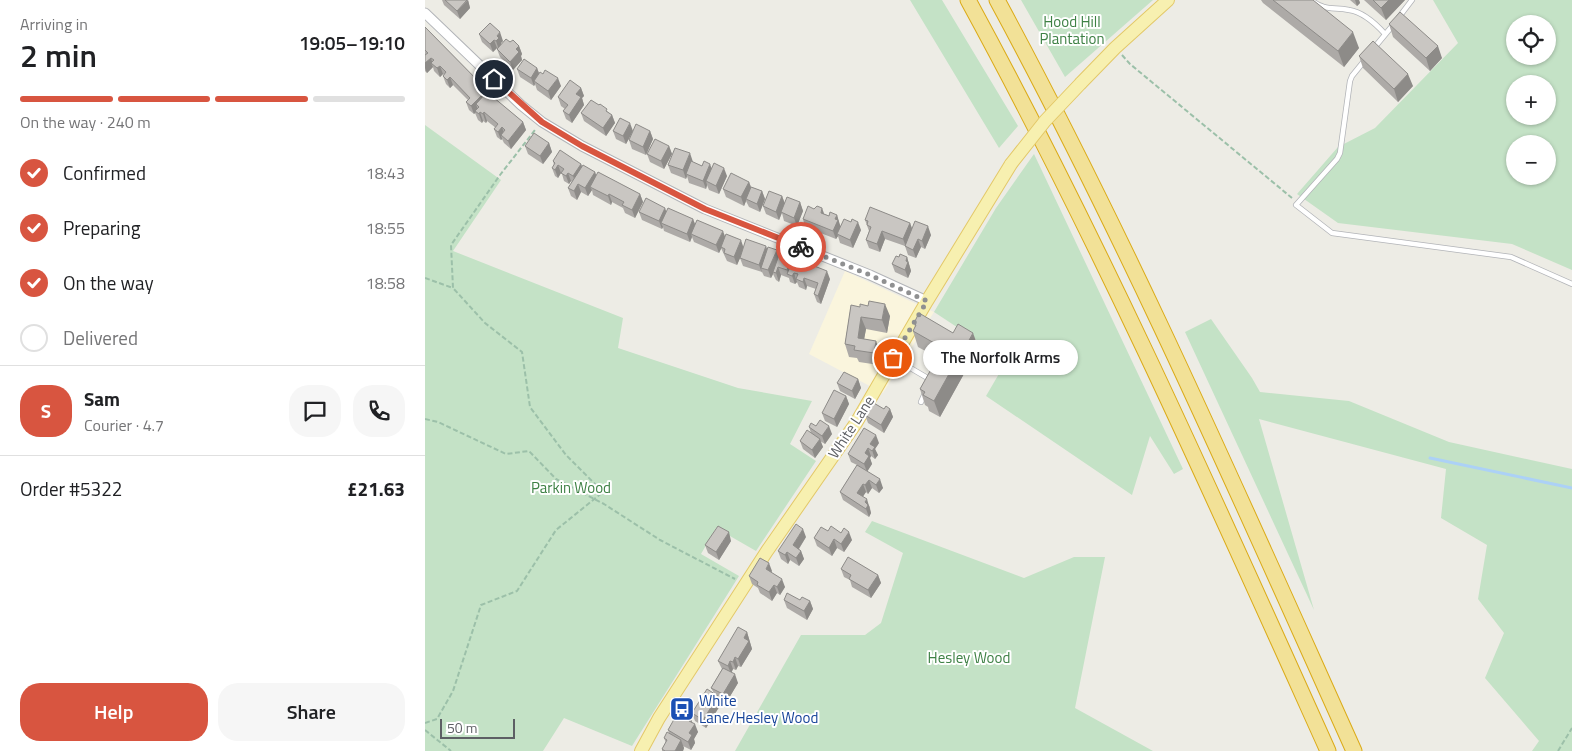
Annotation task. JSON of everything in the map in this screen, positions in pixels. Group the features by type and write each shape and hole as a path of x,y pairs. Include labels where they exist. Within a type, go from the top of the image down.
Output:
{"highway":[{"path":"997,0 1028,57 1132,263 1354,751"},
{"path":"969,2 1004,65 1110,277 1174,411 1328,751"}],"main road":[{"name":"White Lane","path":"641,751 659,718 767,551 856,423 927,301 1011,164 1045,121 1081,83 1115,48 1168,0"}],"street":[{"path":"425,13 521,105 542,122 582,146 705,209 870,275 927,301"}],"lane":[{"path":"1311,0 1318,6 1329,9 1356,12 1372,21 1385,34"},
{"path":"1412,0 1352,76 1340,153 1337,159 1296,205 1332,233 1511,257 1572,284"},
{"path":"893,358 932,380 921,402"}],"path":[{"path":"1115,48 1130,64 1293,199 1296,205"},
{"path":"453,288 451,245 499,175 542,122"},
{"path":"425,278 453,288 485,323 522,352 530,407 566,455 603,492 556,530 517,591 481,605 453,691 437,719 425,723"},
{"path":"425,420 438,422 506,454 529,451 556,479 594,499 660,540 746,584"},
{"path":"1558,751 1572,728"},
{"path":"425,730 451,751"}],"shaded area":[{"path":"845,271 934,312 883,393 809,354"}],"green space":[{"path":"910,0 942,0 1018,126 999,148"},
{"name":"Hood Hill Plantation","path":"1021,0 1153,0 1065,77"},
{"path":"1433,0 1572,0 1572,270 1512,244 1338,223 1297,194 1338,147 1375,128 1458,43"},
{"name":"Parkin Wood","path":"425,125 501,180 453,251 623,318 618,348 738,388 812,401 790,444 816,461 756,551 716,528 701,554 739,576 632,746 564,718 543,751 425,751"},
{"path":"1034,154 1183,469 1174,474 1150,436 1132,495 986,396 1007,360 934,312 996,208"},
{"path":"1211,319 1260,392 1349,401 1449,442 1572,469 1572,751 1532,751 1539,741 1485,678 1504,633 1478,599 1487,545 1441,518 1446,469 1259,419 1314,610 1185,332"},
{"name":"Hesley Wood","path":"872,521 1024,578 1074,557 1105,557 1075,708 1153,751 735,751 801,635 865,635 881,623 903,553 865,532"}],"building":[{"path":"445,0 467,0 457,11"},
{"path":"1273,0 1313,0 1353,32 1338,51"},
{"path":"1373,0 1389,0 1381,8"},
{"path":"1400,12 1438,46 1426,58 1389,24"},
{"path":"490,23 500,32 497,36 499,38 490,44 479,34"},
{"path":"425,27 487,90 471,106 466,102 470,98 450,77 447,80 443,76 446,72 440,66 437,68 431,63 434,60 431,58 425,63 425,55 428,53 425,50"},
{"path":"506,39 510,42 513,40 519,46 516,49 519,52 510,62 497,49"},
{"path":"1373,41 1408,74 1394,89 1359,56"},
{"path":"524,59 537,68 531,78 517,69"},
{"path":"545,70 558,78 548,91 534,81 540,72 543,74"},
{"path":"570,80 581,88 576,94 581,97 569,115 563,111 568,105 558,97"},
{"path":"487,92 523,122 508,141 501,135 505,130 502,127 498,132 494,129 498,124 484,112 479,114 475,111 479,107 476,104"},
{"path":"591,100 607,109 606,111 612,115 603,128 581,113"},
{"path":"620,118 630,123 623,136 613,131"},
{"path":"636,124 650,131 643,147 629,140"},
{"path":"534,133 549,143 540,156 525,146"},
{"path":"655,139 669,146 661,161 647,154"},
{"path":"675,148 690,153 683,170 668,165"},
{"path":"560,150 581,164 573,176 568,173 566,176 561,173 564,169 558,165 555,170 552,168 555,163 553,161"},
{"path":"691,161 702,166 704,161 710,164 703,181 686,174"},
{"path":"714,163 724,168 716,186 706,181"},
{"path":"583,165 595,172 585,188 578,184 574,191 568,188"},
{"path":"598,172 640,194 632,210 622,205 624,202 590,187"},
{"path":"731,173 749,182 741,197 723,189"},
{"path":"751,187 762,191 757,204 746,199"},
{"path":"769,191 782,196 776,212 763,206"},
{"path":"787,197 800,202 794,218 781,212"},
{"path":"646,198 665,208 659,221 639,212"},
{"path":"808,206 814,209 817,206 822,208 821,213 829,216 830,212 837,215 835,219 838,220 833,231 803,219"},
{"path":"870,207 910,223 903,239 882,231 877,244 866,240 871,227 867,225 868,221 865,220"},
{"path":"668,208 693,219 687,234 661,223"},
{"path":"844,219 851,222 852,219 858,222 850,240 837,234"},
{"path":"697,220 723,231 716,245 691,234"},
{"path":"915,221 928,226 922,241 918,239 913,250 905,246"},
{"path":"726,234 741,240 734,257 724,253 725,249 721,247"},
{"path":"746,239 766,246 759,265 740,258"},
{"path":"768,247 777,250 768,270 761,268"},
{"path":"780,252 792,256 787,270 778,267 776,273 773,272"},
{"path":"900,254 907,257 906,261 908,262 905,270 892,264 896,256 899,257"},
{"path":"794,258 827,271 818,296 814,294 818,283 804,278 803,282 796,279 798,274 794,273 792,276 787,274"},
{"path":"869,301 885,304 882,320 861,317 858,338 876,341 874,353 854,350 855,346 845,344 851,305 860,307 860,304 868,306"},
{"path":"919,313 953,333 958,324 973,333 968,342 972,345 964,359 959,356 934,401 923,395 925,392 920,389 943,348 913,331 916,325 914,323"},
{"path":"844,372 858,379 852,391 837,383"},
{"path":"834,390 846,396 834,419 822,413"},
{"path":"872,402 884,409 886,406 890,409 881,425 865,415"},
{"path":"820,420 829,426 822,436 809,427 811,423 816,426"},
{"path":"864,428 876,435 870,444 875,447 872,451 868,448 865,453 869,456 864,464 848,454"},
{"path":"807,430 820,439 812,450 800,441"},
{"path":"857,465 880,479 876,485 869,480 865,485 863,484 857,493 867,499 865,502 868,505 866,509 840,492"},
{"path":"796,524 803,529 793,545 801,551 796,558 787,552 785,555 778,551"},
{"path":"718,526 729,532 716,552 705,545"},
{"path":"831,526 841,533 844,528 849,532 841,544 834,539 829,548 814,538 821,527 828,531"},
{"path":"848,557 878,575 868,590 849,579 851,575 841,569"},
{"path":"760,558 769,563 766,569 782,579 777,587 774,585 769,592 757,585 758,582 749,576"},
{"path":"787,593 800,600 802,597 810,601 804,611 784,600"},
{"path":"738,627 747,632 744,638 749,641 738,659 735,657 728,666 718,661"},
{"path":"723,668 735,674 723,694 711,688"},
{"path":"707,689 718,696 703,720 692,713"},
{"path":"677,714 682,717 684,714 691,718 689,721 695,724 689,733 692,735 688,742 668,730"},
{"path":"667,732 681,740 675,751 665,751 662,749 667,740 664,738"}],"waterway":[{"path":"1430,458 1572,488"}],"way so far":[{"path":"801,247 927,301 893,358"}],"place":[{"name":"The Norfolk Arms","path":"893,358"},
{"name":"White Lane/Hesley Wood","path":"682,709"}],"route":[{"path":"494,79 542,122 582,146 705,209 801,247"}]}
